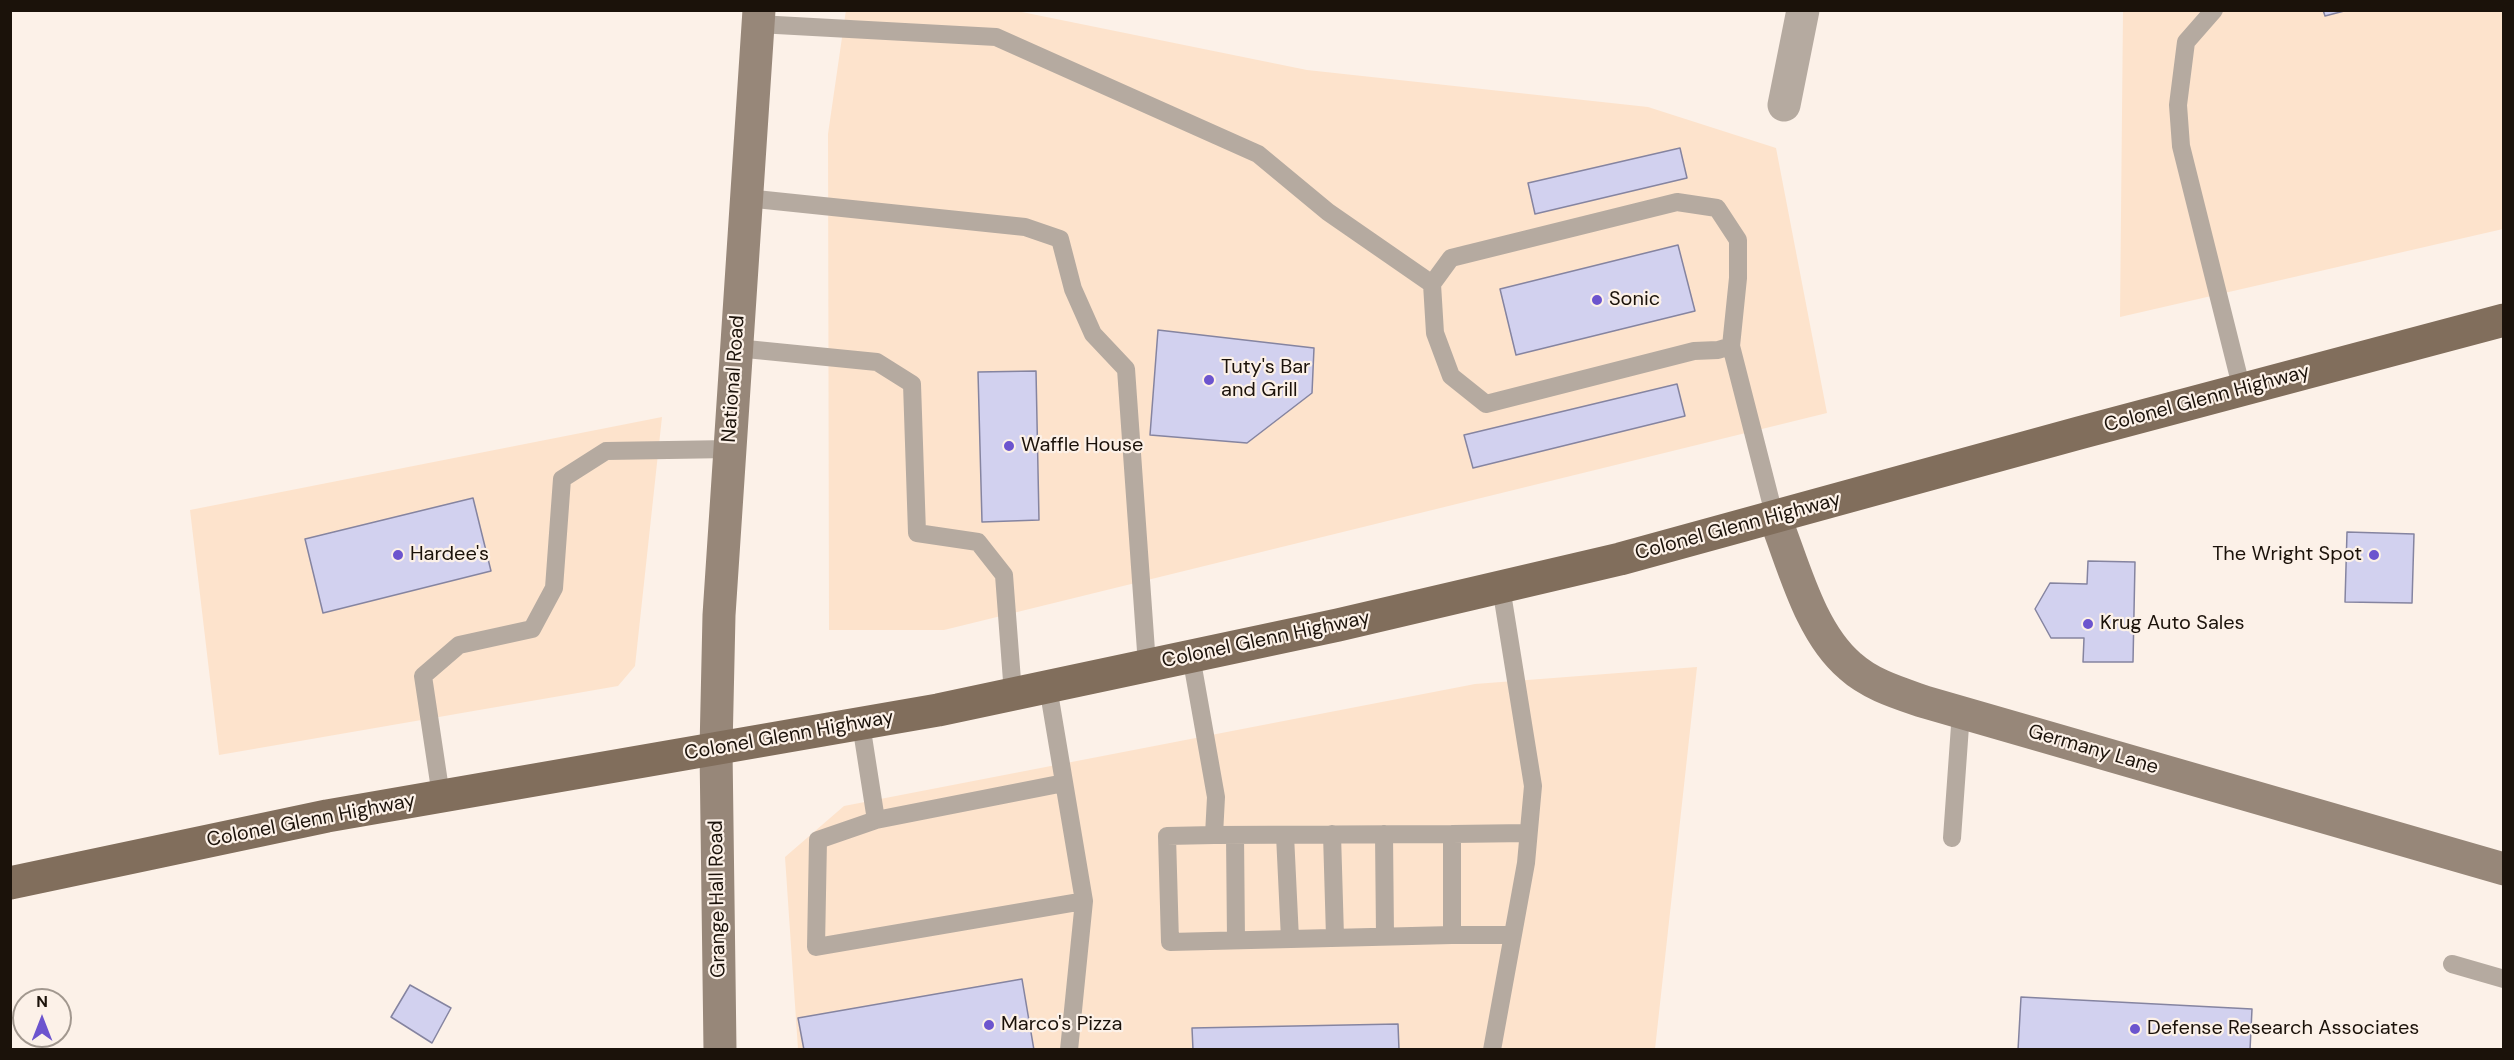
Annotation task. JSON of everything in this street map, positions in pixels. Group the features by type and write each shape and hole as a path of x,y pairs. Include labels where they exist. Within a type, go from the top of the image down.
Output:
{"main road":[{"name":"National Road","path":"716,749 719,615 759,17"},
{"name":"Colonel Glenn Highway","path":"10,883 327,816 861,724 1013,694 1501,587 1620,559 1775,518 2504,320"},
{"name":"Germany Lane","path":"1775,518 1813,614 1825,638 1852,668 1886,689 2504,869"},
{"name":"Grange Hall Road","path":"716,749 720,1050"}],"street":[{"path":"1784,105 1803,10"}],"lane":[{"path":"2214,10 2186,42 2178,105 2181,146 2242,390"},
{"path":"759,17 996,37 1258,154 1328,212 1432,284"},
{"path":"746,198 1025,227 1060,239 1073,288 1094,334 1126,369 1147,665"},
{"path":"1731,346 1718,350 1694,351 1485,404 1451,376 1435,333 1432,284 1451,258 1677,202 1717,208 1738,240 1738,278 1731,346 1775,518"},
{"path":"736,348 877,362 912,384 917,533 978,542 1004,575 1013,694"},
{"path":"441,796 423,676 459,645 532,629 554,588 562,478 606,451 730,449"},
{"path":"1492,1050 1526,863 1533,786 1501,587"},
{"path":"1191,656 1216,797 1214,835"},
{"path":"1048,687 1084,901 1069,1050"},
{"path":"1952,838 1961,712"},
{"path":"861,724 876,820"},
{"path":"1064,783 876,820 818,840 816,947 1084,901"},
{"path":"1513,935 1170,942 1167,836 1528,833"},
{"path":"1332,834 1335,937"},
{"path":"1384,834 1385,936"},
{"path":"1452,834 1452,935"},
{"path":"1235,835 1236,940"},
{"path":"1285,835 1290,939"},
{"path":"2452,964 2504,979"}],"shaded area":[{"path":"846,10 1017,11 1307,70 1648,107 1776,148 1827,413 944,630 829,630 828,134"},
{"path":"2123,11 2503,11 2503,229 2120,317"},
{"path":"662,417 635,666 618,686 219,755 190,510"},
{"path":"1697,667 1655,1049 798,1049 785,857 844,806 1475,684"}],"building":[{"path":"2323,10 2348,10 2325,16"},
{"path":"1680,148 1687,178 1535,214 1528,183"},
{"name":"Sonic","path":"1678,245 1695,311 1516,355 1500,289"},
{"path":"1158,330 1314,348 1312,393 1247,443 1150,435"},
{"name":"Waffle House","path":"1036,371 1039,520 982,522 978,372"},
{"path":"1677,384 1685,416 1473,468 1464,435"},
{"name":"Hardee's","path":"473,498 491,571 323,613 305,539"},
{"path":"2347,532 2414,534 2412,603 2345,602"},
{"name":"Krug Auto Sales","path":"2088,561 2135,562 2133,662 2083,662 2084,638 2051,638 2035,609 2050,583 2087,584"},
{"path":"1022,979 1034,1050 804,1050 798,1018"},
{"path":"410,985 451,1008 432,1043 391,1017"},
{"name":"Defense Research Associates","path":"2021,997 2252,1009 2250,1050 2018,1050"},
{"path":"1398,1024 1399,1050 1193,1050 1192,1028"}],"place":[{"name":"Sonic","path":"1597,300"},
{"name":"Tuty's Bar and Grill","path":"1209,380"},
{"name":"Waffle House","path":"1009,446"},
{"name":"Hardee's","path":"398,555"},
{"name":"The Wright Spot","path":"2374,555"},
{"name":"Krug Auto Sales","path":"2088,624"},
{"name":"Marco's Pizza","path":"989,1025"},
{"name":"Defense Research Associates","path":"2135,1029"}]}
